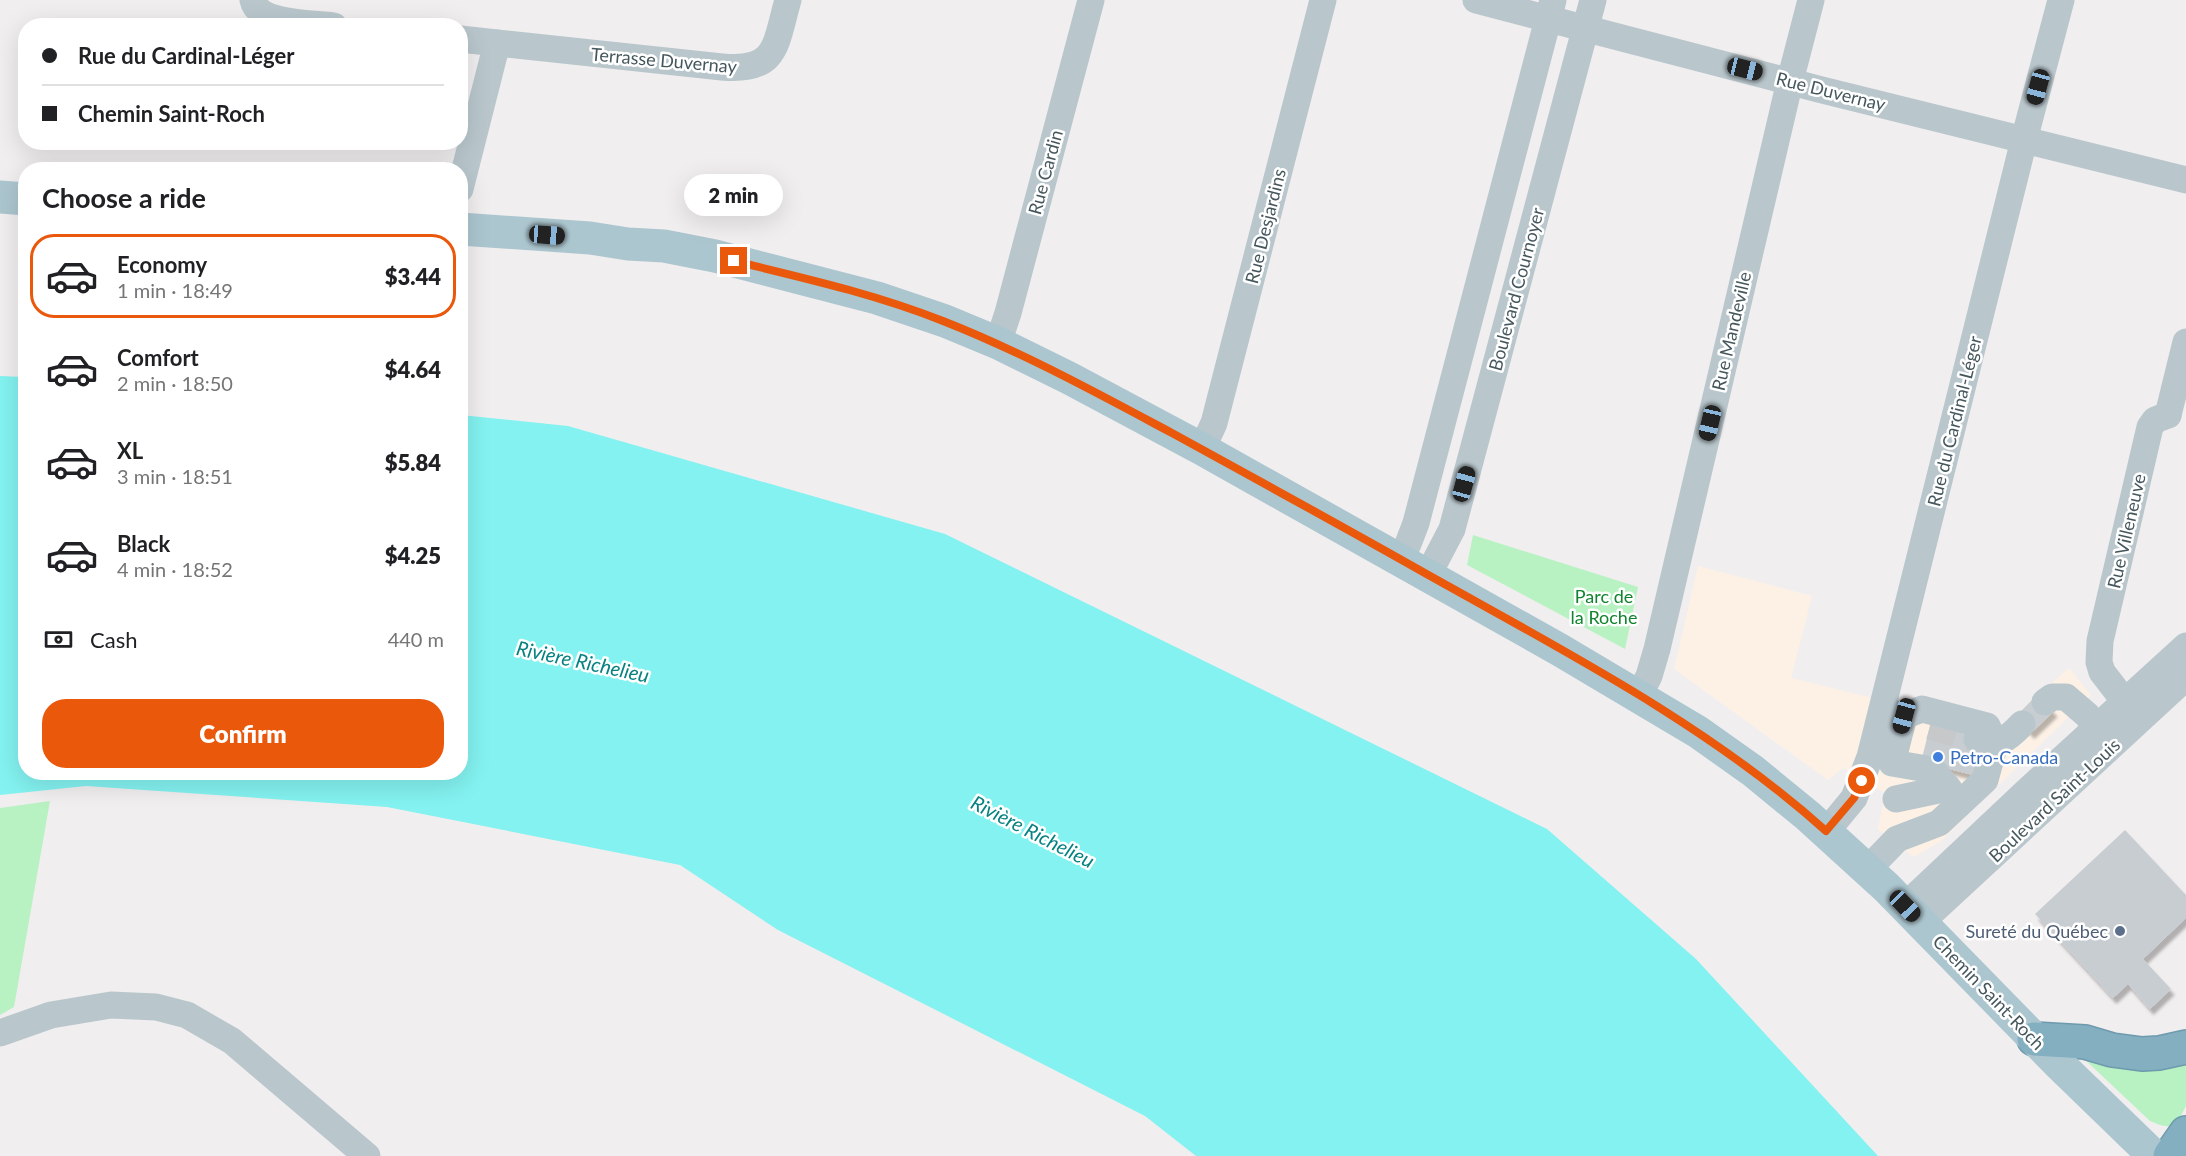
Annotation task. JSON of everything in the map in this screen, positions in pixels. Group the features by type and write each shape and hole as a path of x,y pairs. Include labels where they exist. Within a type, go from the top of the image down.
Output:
{"highway":[{"path":"2034,1039 2085,1042 2112,1050 2142,1054 2186,1047"},
{"path":"2170,1156 2186,1133"}],"main road":[{"path":"0,197 18,198"},
{"name":"Chemin Saint-Roch","path":"468,230 664,246 715,256 877,298 936,318 998,343 1202,449 1639,696 1698,732 1753,771 1826,831 1913,914 1976,981 2154,1156"}],"street":[{"path":"253,0 254,6 264,15 274,18"},
{"name":"Terrasse Duvernay","path":"468,40 748,68 759,64 769,56 776,42 788,0"},
{"name":"Rue Cardin","path":"998,343 1008,313 1090,0"},
{"name":"Rue Desjardins","path":"1202,449 1214,423 1323,0"},
{"name":"Rue Duvernay","path":"1476,0 1551,9 1586,28 2186,180"},
{"name":"Boulevard Cournoyer","path":"1428,575 1452,529 1593,0"},
{"name":"Rue Mandeville","path":"1639,696 1649,676 1657,649 1811,0"},
{"name":"Rue du Cardinal-Léger","path":"1826,831 1854,798 1881,760 2024,140 2061,0"},
{"name":"Boulevard Cournoyer","path":"1400,559 1416,523 1551,9"},
{"path":"467,162 497,43"},
{"name":"Rue Villeneuve","path":"2132,711 2102,672 2098,662 2100,641 2150,427 2155,420 2177,418 2186,342"},
{"name":"Boulevard Saint-Louis","path":"1913,914 2132,711 2186,646"},
{"name":"Boulevard Saint-Louis","path":"2132,711 2186,677"},
{"path":"2045,702 2052,697 2066,697 2078,706 2103,737"},
{"path":"1893,713 1922,709 1987,726 1984,780 1954,796 1896,799"},
{"path":"1893,713 1930,726"},
{"path":"1986,741 2010,737 2022,724"},
{"name":"Boulevard Saint-Louis","path":"1913,914 1986,830 2103,737"},
{"path":"1881,760 1933,770 1986,830"},
{"path":"1881,760 1896,799 1905,836"},
{"path":"1867,870 1897,839 1939,823 1954,796"},
{"path":"0,1033 51,1015 111,1005 156,1007 187,1015 232,1041 367,1156"}],"shaded area":[{"path":"1698,566 1812,596 1791,678 1999,729 2069,668 2091,695 1941,841 1914,857 1878,829 1885,793 1843,768 1828,780 1674,669"}],"green space":[{"name":"Parc de la Roche","path":"1473,535 1638,587 1625,649 1467,565"},
{"path":"50,801 14,1007 0,1015 0,808"},
{"path":"2080,1055 2186,1058 2186,1106 2176,1125 2166,1126 2150,1121"}],"water":[{"name":"Rivière Richelieu","path":"0,376 18,377 18,780 468,780 468,416 568,426 945,534 1547,829 1696,959 1878,1156 1196,1156 1145,1116 778,930 680,865 387,807 86,786 0,795"}],"building":[{"path":"2038,694 2054,711 2031,733 2015,717"},
{"path":"1932,718 1978,730 1987,748 1973,775 1921,762"},
{"path":"2125,830 2186,895 2186,918 2143,959 2171,989 2150,1009 2128,984 2113,998 2035,914"}],"tunnel":[{"path":"1930,726 1976,739"}],"place":[{"name":"Petro-Canada","path":"1938,757"},
{"name":"Sureté du Québec","path":"2120,931"}],"route":[{"path":"734,261 824,282 918,311 998,343 1086,387 1400,559 1639,696 1740,761 1826,831 1854,798 1862,781"}]}
